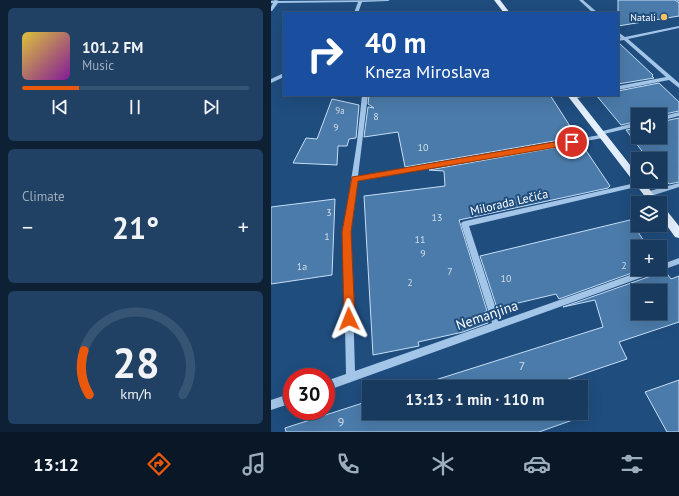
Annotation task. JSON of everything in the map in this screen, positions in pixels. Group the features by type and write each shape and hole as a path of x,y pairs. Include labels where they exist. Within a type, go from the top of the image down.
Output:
{"main road":[{"path":"497,0 506,12"},
{"path":"572,96 631,172"},
{"path":"643,188 648,194"},
{"path":"667,218 679,234"}],"street":[{"path":"356,12 361,0"},
{"path":"271,2 388,0"},
{"path":"581,0 595,12"},
{"path":"271,10 277,2"},
{"path":"619,40 679,27"},
{"path":"619,34 679,86"},
{"path":"271,81 283,75"},
{"path":"619,88 669,78"},
{"path":"351,377 347,232 365,96"},
{"path":"667,117 679,114"},
{"path":"355,179 602,135 631,126"},
{"path":"648,194 679,185"},
{"name":"Milorada Lečića","path":"497,326 465,224 631,186"},
{"name":"Nemanjina","path":"667,265 679,261"},
{"name":"Nemanjina","path":"335,383 637,276"},
{"path":"271,405 283,401"}],"building":[{"path":"618,0 675,0 679,3 679,16 619,26"},
{"path":"619,43 653,75 652,76 654,78 619,84"},
{"path":"659,83 679,102 679,111 667,114 667,108 631,108 631,123 621,125 597,96 619,96 619,91"},
{"path":"369,96 551,96 577,137 405,167 398,132 364,137 368,107 374,108 368,104"},
{"path":"332,99 359,105 356,138 349,139 347,146 338,146 337,165 293,163 306,138 317,139"},
{"path":"679,118 679,182 669,184 667,182 667,152 643,152 637,144 667,144 667,121"},
{"path":"631,129 631,137 626,130"},
{"path":"581,143 610,186 608,188 459,220 487,311 484,312 488,323 463,332 418,342 419,346 373,355 364,196 445,186 444,171 429,170"},
{"path":"335,199 332,275 271,284 271,207"},
{"path":"630,220 631,232 638,232 643,240 631,240 631,273 559,299 556,294 497,308 480,256"},
{"path":"667,274 671,279 679,276 679,322 619,342 627,359 568,380 435,380 603,327 595,300 563,307 651,276 667,276"},
{"path":"679,380 679,432 667,432 645,392"},
{"path":"362,403 362,420 573,420 539,432 286,432 285,428 310,420 335,420 335,412"}],"place":[{"name":"Natali","path":"664,17"}],"route":[{"path":"349,319 347,232 355,179 572,142"}]}
